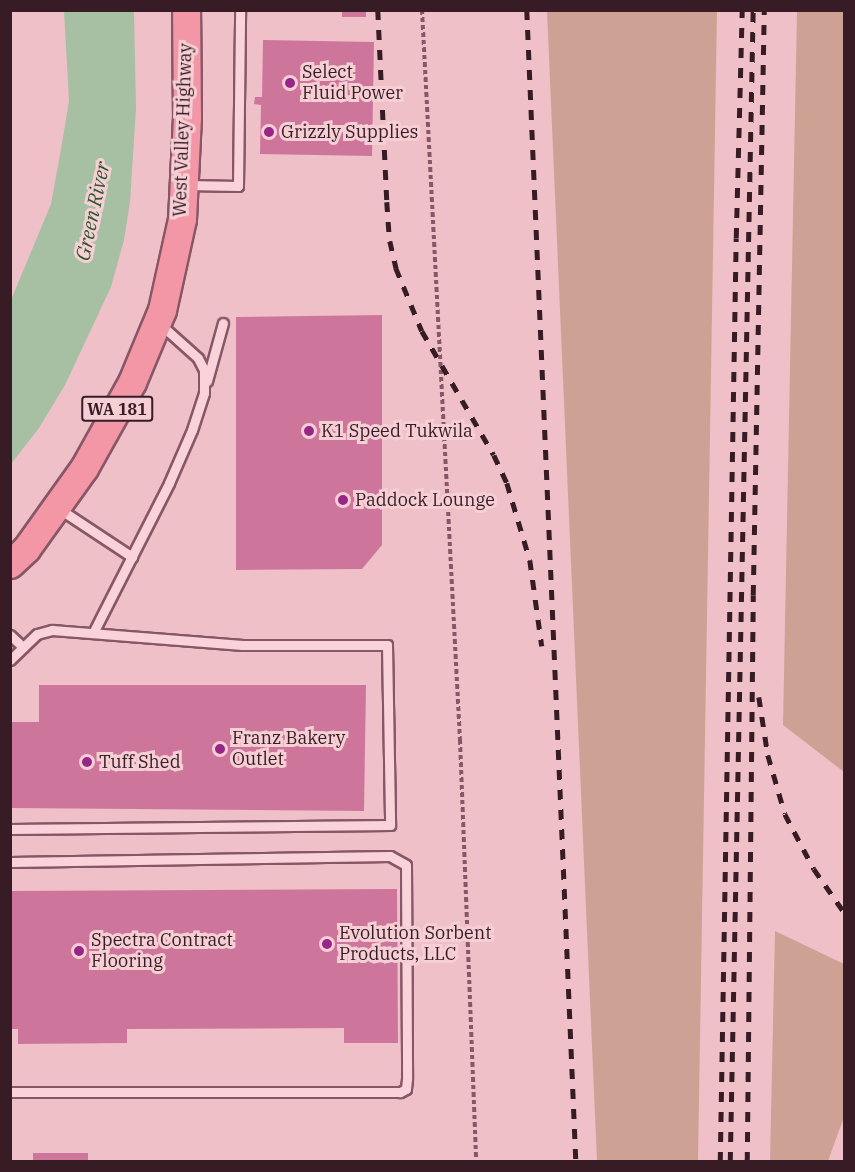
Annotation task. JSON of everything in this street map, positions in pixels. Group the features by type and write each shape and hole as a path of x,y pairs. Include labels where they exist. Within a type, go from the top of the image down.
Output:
{"main road":[{"name":"West Valley Highway","path":"10,564 26,549 84,468 132,382 157,322 182,219 187,117 186,10"}],"lane":[{"path":"183,185 238,186 240,10"},
{"path":"157,322 198,358 204,370 204,393"},
{"path":"93,633 170,483 192,430 223,323"},
{"path":"56,507 132,557"},
{"path":"10,660 37,634 52,630 242,645 387,645 390,825 10,829"},
{"path":"10,635 23,647"},
{"path":"10,862 390,856 406,865 407,1079 406,1089 400,1092 10,1092"}],"path":[{"path":"422,10 460,740 476,1161"}],"shaded area":[{"path":"547,11 717,11 698,1161 597,1161"},
{"path":"797,11 844,11 844,772 783,725"},
{"path":"775,931 844,964 844,1117 828,1161 770,1161"}],"water":[{"name":"Green River","path":"64,11 134,11 136,109 130,202 124,240 111,287 65,385 39,428 11,464 11,300 51,204 69,101"}],"building":[{"path":"342,10 366,10 366,17 342,17"},
{"path":"263,40 374,42 372,156 260,154 261,105 254,104 255,97 262,97"},
{"name":"K1 Speed Tukwila","path":"382,315 382,545 362,569 236,570 236,317"},
{"path":"39,685 366,685 364,811 10,808 10,722 39,722"},
{"path":"397,889 398,1043 344,1043 344,1028 127,1029 127,1043 18,1044 18,1029 10,1029 10,891"},
{"path":"33,1153 88,1153 88,1162 33,1162"}],"railway":[{"path":"378,10 387,202 390,241 396,268 422,331 494,455 507,483 530,560 542,646"},
{"path":"527,10 576,1162"},
{"path":"720,1162 742,10"},
{"path":"730,1162 753,10"},
{"path":"747,1162 753,595 764,10"},
{"path":"759,697 768,755 785,814 814,869 844,912"}],"place":[{"name":"Select Fluid Power","path":"290,83"},
{"name":"Grizzly Supplies","path":"269,132"},
{"name":"K1 Speed Tukwila","path":"309,431"},
{"name":"Paddock Lounge","path":"343,500"},
{"name":"Franz Bakery Outlet","path":"220,749"},
{"name":"Tuff Shed","path":"87,762"},
{"name":"Evolution Sorbent Products, LLC","path":"327,944"},
{"name":"Spectra Contract Flooring","path":"79,951"}]}
